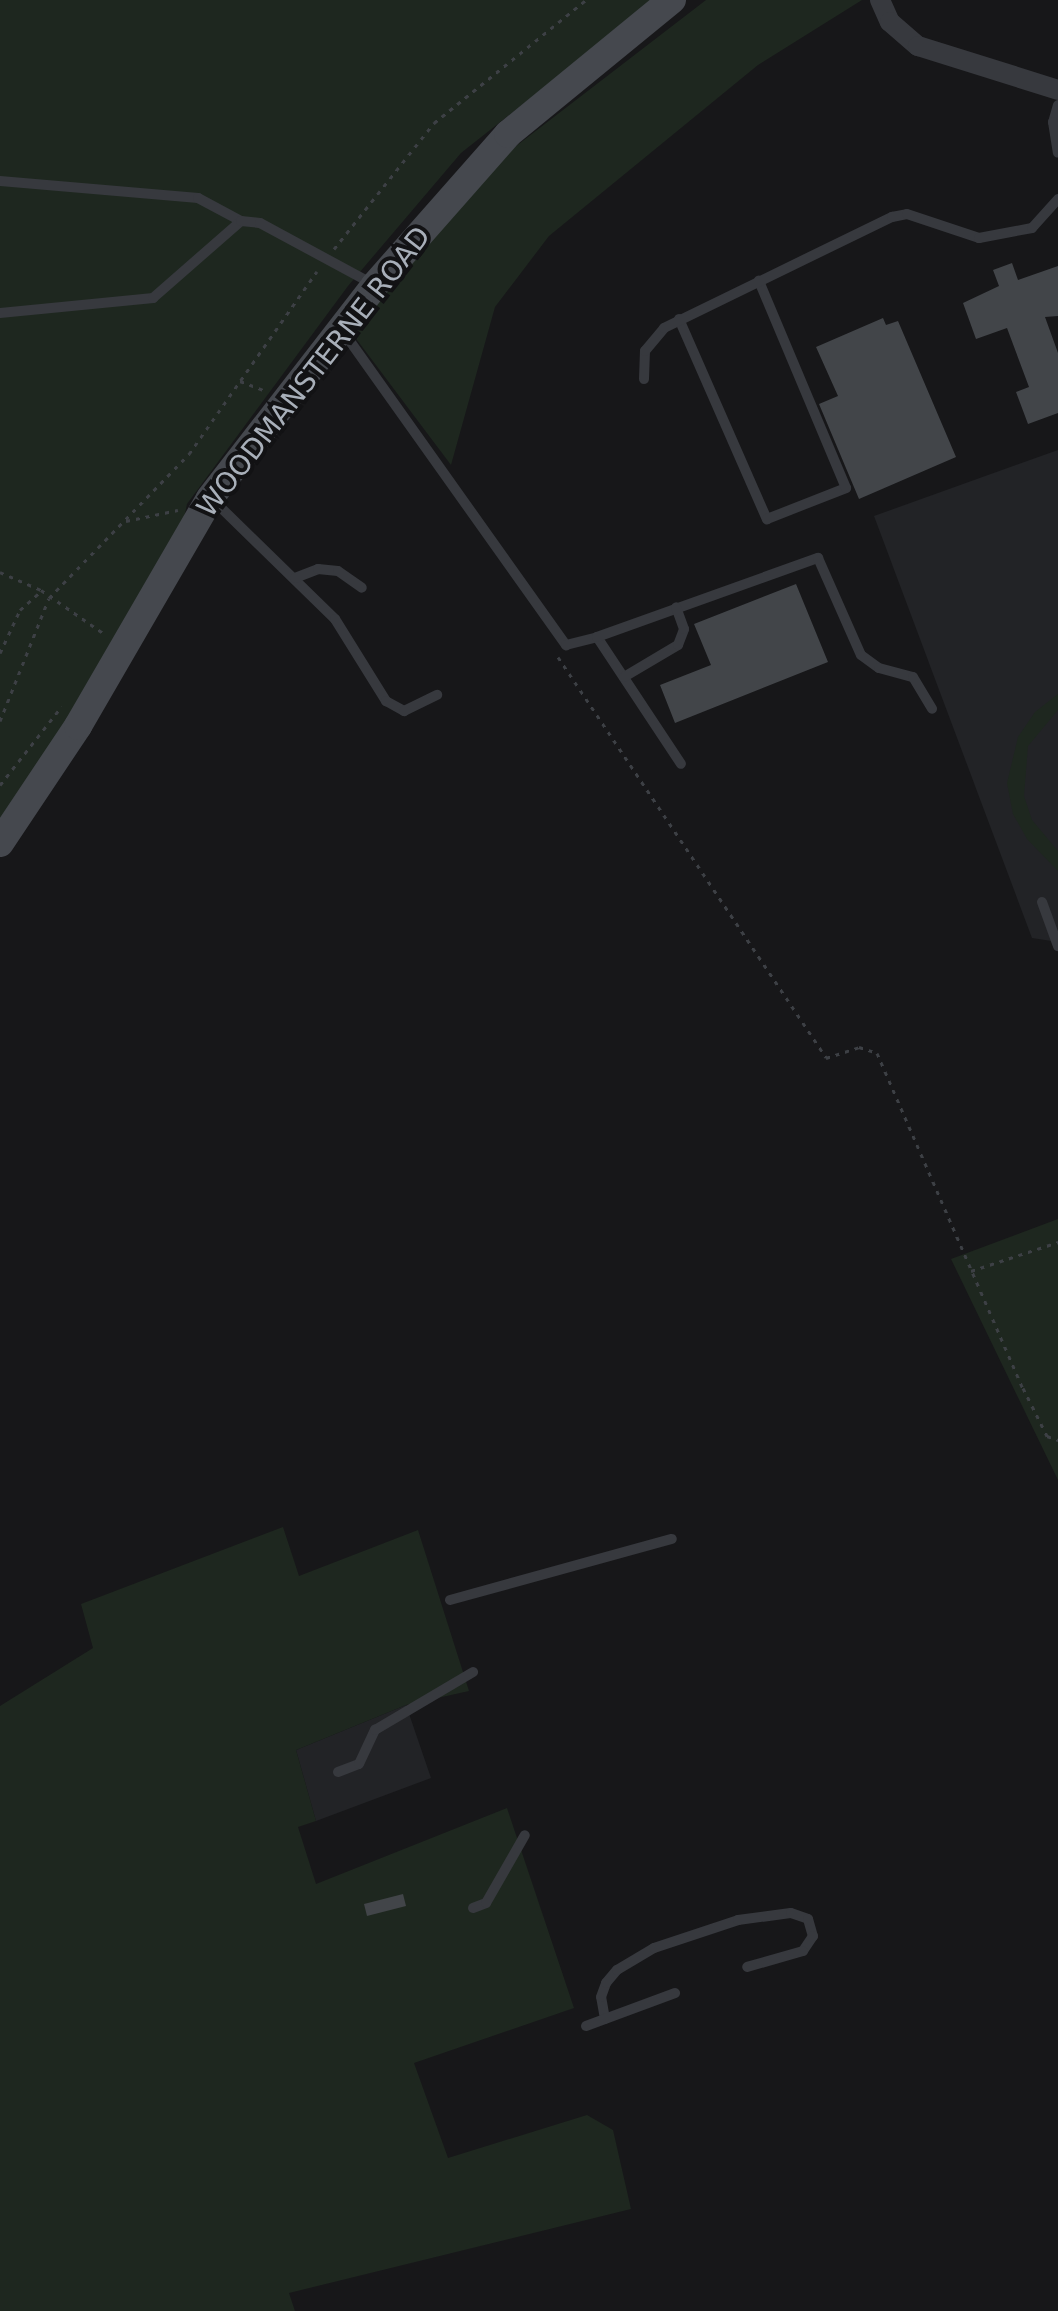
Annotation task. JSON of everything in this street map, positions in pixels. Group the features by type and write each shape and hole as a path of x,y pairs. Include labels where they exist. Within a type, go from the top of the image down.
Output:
{"main road":[{"name":"WOODMANSTERNE ROAD","path":"0,843 77,724 198,503 375,285 508,134 672,0"}],"street":[{"path":"880,0 890,22 918,46 1058,90"}],"lane":[{"path":"1058,105 1053,122 1058,153"},
{"path":"0,181 198,198 241,221 260,223 375,285"},
{"path":"644,379 645,351 679,319 892,217 907,214 979,238 1032,228 1058,199"},
{"path":"0,313 153,298 241,221"},
{"path":"679,319 767,519 846,488 759,281"},
{"path":"341,329 566,645 597,637 818,558 861,655 879,668 913,677 932,709"},
{"path":"198,503 295,578 335,619 386,701 404,711 437,695"},
{"path":"295,578 318,569 338,571 362,588"},
{"path":"624,677 678,645 684,629 676,607"},
{"path":"597,637 681,764"},
{"path":"1042,902 1058,946"},
{"path":"450,1600 672,1539"},
{"path":"338,1772 359,1764 375,1730 473,1672"},
{"path":"473,1908 486,1903 525,1835"},
{"path":"605,2019 601,1997 606,1983 617,1970 654,1948 738,1920 791,1913 808,1919 813,1936 803,1951 747,1967"},
{"path":"586,2026 675,1993"}],"path":[{"path":"0,721 49,598 189,454 326,258 434,123 586,0"},
{"path":"240,381 279,395"},
{"path":"123,522 198,503"},
{"path":"0,572 41,590 104,634"},
{"path":"0,653 20,610 41,590"},
{"path":"566,645 556,659 826,1058 859,1047 877,1053 1041,1424 1047,1436 1058,1440"},
{"path":"0,785 77,724"},
{"path":"971,1271 1058,1242"}],"shaded area":[{"path":"0,0 655,0 461,153 348,286 187,504 180,537 0,843"},
{"path":"706,0 862,0 758,65 549,236 495,307 451,465 351,332 511,150"},
{"path":"1058,450 1058,942 1032,938 874,516"},
{"path":"1058,694 1058,710 1028,746 1024,796 1032,820 1058,851 1058,871 1027,839 1013,814 1007,783 1018,737 1035,712"},
{"path":"1058,1219 1058,1480 951,1259"},
{"path":"283,1527 299,1576 418,1530 469,1691 406,1705 296,1750 316,1821 298,1827 316,1884 507,1808 574,2008 414,2063 448,2158 587,2115 613,2130 631,2209 289,2293 295,2311 0,2311 0,1706 93,1648 81,1604"},
{"path":"406,1705 431,1778 316,1821 296,1750"}],"building":[{"path":"1012,263 1018,280 1058,266 1058,316 1045,317 1058,353 1058,413 1028,424 1016,392 1029,387 1007,328 976,339 963,303 999,286 993,270"},
{"path":"883,318 886,325 898,321 956,457 859,499 819,404 838,396 816,347"},
{"path":"796,584 828,662 675,723 660,685 711,665 694,624"},
{"path":"403,1894 406,1906 367,1916 364,1904"}]}
